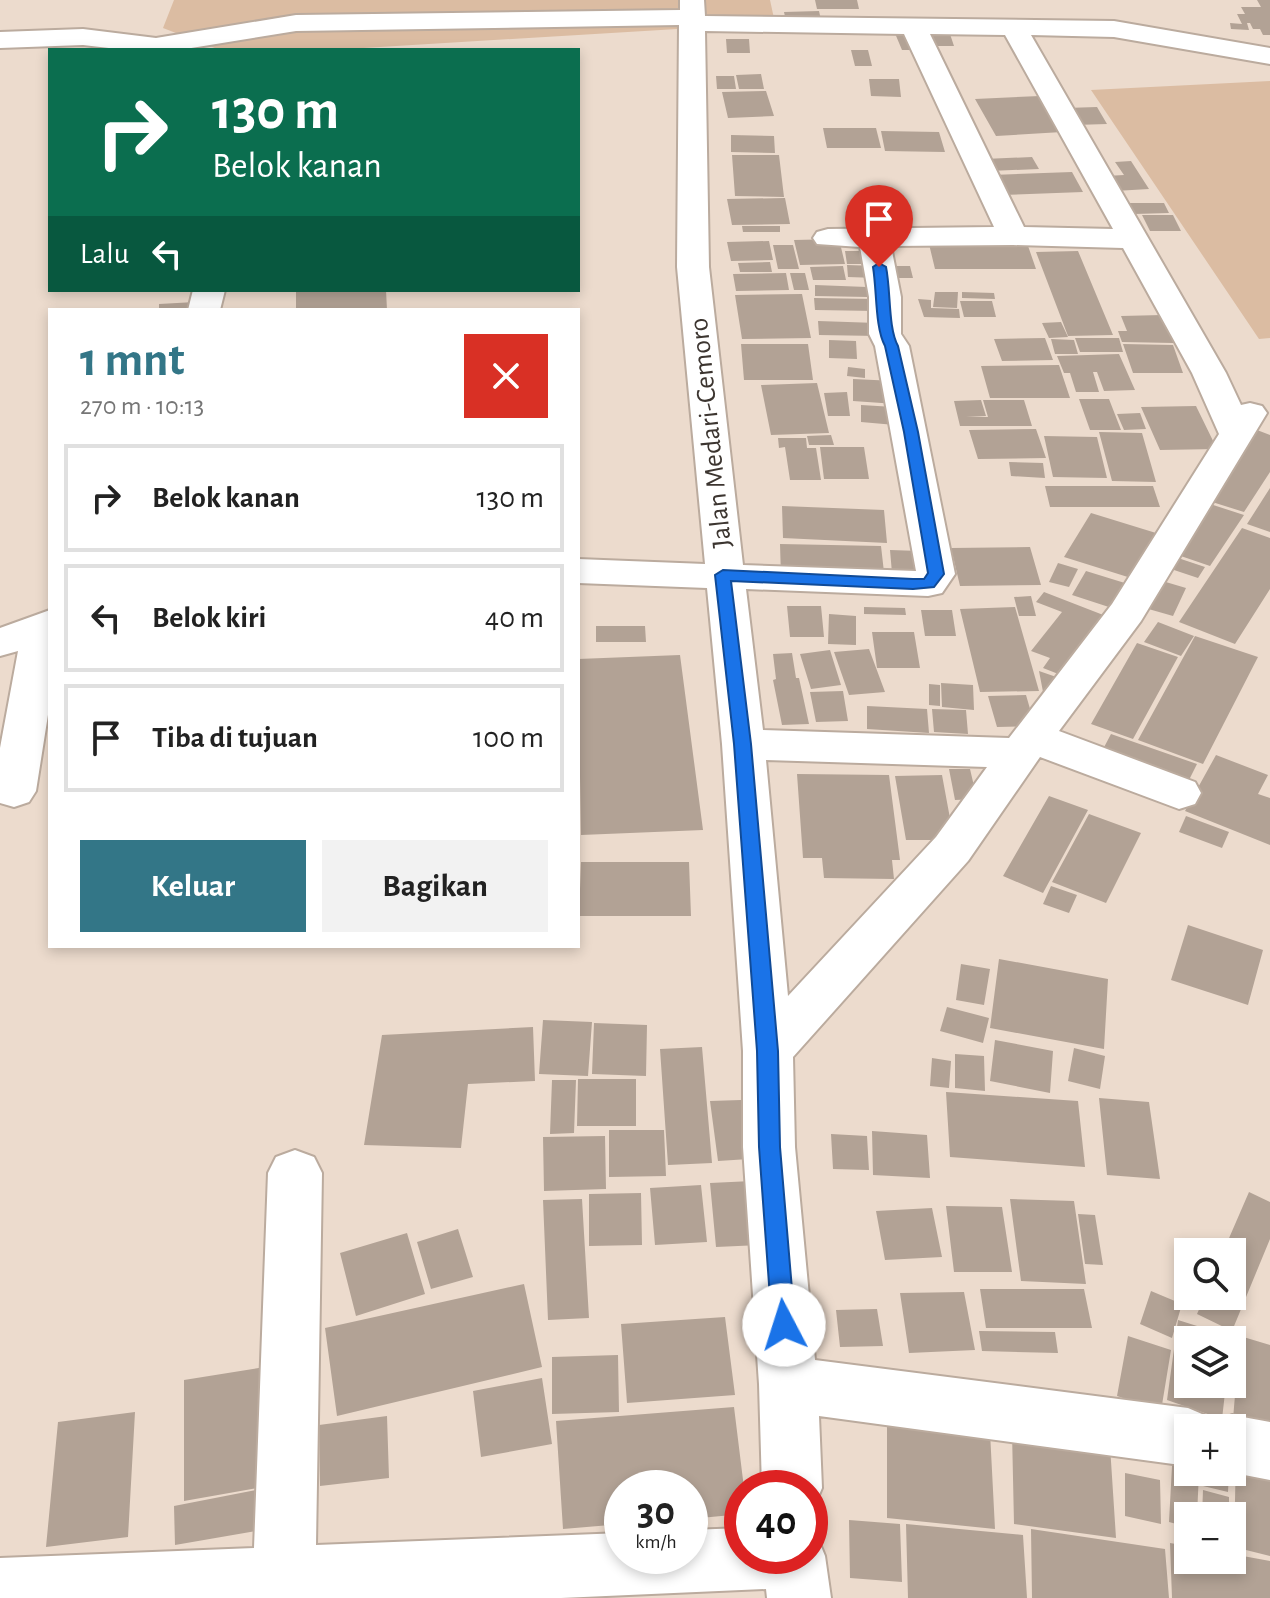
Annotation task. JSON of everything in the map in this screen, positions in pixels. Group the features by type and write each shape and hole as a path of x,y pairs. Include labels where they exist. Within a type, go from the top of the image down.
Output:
{"street":[{"path":"0,40 83,37 156,46 296,23 693,13 913,25 1114,29 1270,56"},
{"name":"Jalan Medari-Cemoro","path":"693,13 693,267 743,744 768,1051 769,1147 788,1384 791,1470"},
{"path":"913,25 1013,236"},
{"path":"768,1051 952,849 1127,612 1250,426 1209,373 1013,27"},
{"path":"828,238 1013,236 1134,239"},
{"path":"580,571 928,584 936,574 911,432 892,346 885,334 885,297 874,237"},
{"path":"0,643 46,625"},
{"path":"14,791 46,625"},
{"path":"743,744 1026,745 1179,793"},
{"path":"284,1578 295,1173"},
{"path":"788,1384 1174,1435"},
{"path":"1246,1447 1270,1451"},
{"path":"0,1590 724,1559"},
{"path":"796,1574 799,1598"}],"shaded area":[{"path":"174,0 770,0 775,23 364,48 215,48 163,28"},
{"path":"1270,81 1270,338 1259,339 1091,90"}],"building":[{"path":"815,0 857,0 859,9 817,9"},
{"path":"1257,0 1270,0 1270,35 1253,29 1250,23 1247,23 1249,30 1231,29 1230,23 1242,24 1237,14 1245,14 1241,7 1261,7"},
{"path":"819,11 821,20 786,21 784,12"},
{"path":"894,31 914,31 921,50 902,50"},
{"path":"927,31 949,31 954,46 931,46"},
{"path":"726,39 749,39 750,53 727,53"},
{"path":"851,50 868,50 872,66 855,66"},
{"path":"761,74 764,89 739,89 736,75"},
{"path":"716,76 734,76 736,89 717,89"},
{"path":"869,79 899,79 901,97 871,96"},
{"path":"766,91 774,116 728,118 722,92"},
{"path":"1040,96 1062,132 996,136 975,99"},
{"path":"1097,107 1107,124 1075,125 1066,108"},
{"path":"823,128 876,128 881,148 827,148"},
{"path":"881,131 939,132 945,152 885,151"},
{"path":"731,135 774,136 775,153 731,152"},
{"path":"732,155 779,155 784,197 735,196"},
{"path":"1032,157 1039,169 990,171 984,159"},
{"path":"1131,161 1149,189 1115,191 1106,176 1124,175 1115,162"},
{"path":"1072,172 1083,192 1001,195 992,175"},
{"path":"785,198 790,224 732,225 727,199"},
{"path":"1129,203 1164,203 1169,213 1134,214"},
{"path":"1142,215 1173,215 1181,231 1150,231"},
{"path":"742,226 780,226 780,232 743,232"},
{"path":"839,239 845,264 800,265 794,240"},
{"path":"769,241 773,260 731,261 727,242"},
{"path":"1027,243 1036,269 935,269 929,244"},
{"path":"773,245 793,245 799,269 778,269"},
{"path":"845,251 873,251 876,264 847,264"},
{"path":"1078,251 1113,335 1068,336 1036,252"},
{"path":"770,262 772,272 740,272 738,263"},
{"path":"847,265 876,266 877,278 848,277"},
{"path":"843,266 846,280 813,280 810,267"},
{"path":"886,266 910,266 913,278 889,278"},
{"path":"786,273 789,290 736,291 733,274"},
{"path":"790,273 805,273 809,290 794,290"},
{"path":"815,285 867,287 868,297 815,296"},
{"path":"296,292 386,292 387,308 296,308"},
{"path":"935,292 958,292 957,308 933,307"},
{"path":"962,292 994,293 995,299 962,298"},
{"path":"802,294 811,338 742,339 735,295"},
{"path":"814,298 874,299 876,311 815,310"},
{"path":"918,299 931,300 931,308 959,309 960,318 924,317"},
{"path":"960,301 992,301 996,317 964,317"},
{"path":"195,302 194,308 159,308 159,304"},
{"path":"1162,315 1174,343 1122,342 1118,331 1127,331 1121,316"},
{"path":"818,321 877,323 878,336 819,335"},
{"path":"1061,322 1068,337 1049,338 1042,323"},
{"path":"1045,338 1053,360 1002,361 994,339"},
{"path":"1075,338 1119,338 1123,352 1080,352"},
{"path":"1051,339 1074,340 1078,354 1055,354"},
{"path":"829,340 856,341 857,359 829,358"},
{"path":"741,344 808,344 813,380 744,380"},
{"path":"1123,344 1173,345 1183,373 1133,373"},
{"path":"1119,354 1135,390 1104,391 1097,372 1093,372 1099,392 1076,392 1070,373 1064,373 1057,356"},
{"path":"1059,365 1070,398 990,398 981,366"},
{"path":"848,367 865,369 865,378 847,376"},
{"path":"853,379 895,381 896,404 853,401"},
{"path":"817,383 829,433 771,435 761,385"},
{"path":"847,392 850,416 828,416 824,393"},
{"path":"1079,399 1109,399 1121,430 1090,430"},
{"path":"981,400 986,416 966,417 988,417 983,400 1024,400 1032,426 960,426 954,401"},
{"path":"861,405 894,407 895,425 861,422"},
{"path":"1196,406 1217,449 1160,450 1141,407"},
{"path":"1140,413 1146,429 1124,430 1117,414"},
{"path":"1036,429 1046,458 978,459 969,430"},
{"path":"1257,430 1270,435 1270,472 1244,512 1209,501"},
{"path":"1099,432 1142,433 1156,482 1112,481"},
{"path":"831,435 834,445 809,445 807,436"},
{"path":"1044,436 1097,437 1107,478 1053,477"},
{"path":"778,438 806,438 807,448 816,448 821,480 790,480 785,447 779,448"},
{"path":"820,447 864,447 869,479 824,479"},
{"path":"1009,462 1043,463 1045,478 1011,476"},
{"path":"1045,486 1153,486 1160,507 1050,507"},
{"path":"1270,488 1270,532 1247,524"},
{"path":"1207,503 1244,515 1210,566 1172,553"},
{"path":"782,506 884,510 887,543 783,538"},
{"path":"1091,513 1156,533 1131,578 1064,557"},
{"path":"1242,528 1270,538 1270,589 1235,644 1179,622"},
{"path":"780,544 881,546 885,581 781,577"},
{"path":"1030,547 1041,585 960,586 951,548"},
{"path":"890,550 920,551 924,574 892,573"},
{"path":"1175,557 1205,567 1198,578 1168,568"},
{"path":"1058,563 1078,569 1069,587 1049,582"},
{"path":"1086,571 1128,584 1115,609 1072,595"},
{"path":"1159,580 1186,588 1173,616 1145,608"},
{"path":"1044,592 1111,618 1066,677 1043,668 1050,658 1031,651 1062,612 1036,602"},
{"path":"1031,596 1036,616 1019,616 1014,597"},
{"path":"787,606 821,606 824,637 790,637"},
{"path":"864,607 905,608 906,615 864,614"},
{"path":"1015,607 1039,691 980,692 960,609"},
{"path":"921,610 952,610 956,636 925,636"},
{"path":"829,614 856,616 856,645 828,644"},
{"path":"1158,622 1194,636 1181,656 1144,642"},
{"path":"596,626 645,626 646,642 596,642"},
{"path":"872,632 914,632 920,668 877,668"},
{"path":"1195,636 1258,657 1203,764 1138,740"},
{"path":"1137,643 1178,657 1133,739 1091,724"},
{"path":"869,649 885,692 849,695 834,652"},
{"path":"830,650 841,685 811,689 800,654"},
{"path":"792,653 809,724 782,725 773,680 776,679 773,654"},
{"path":"680,655 703,830 581,835 580,659"},
{"path":"1039,671 1065,680 1044,697"},
{"path":"941,683 973,685 974,710 942,707"},
{"path":"929,684 940,685 940,706 929,705"},
{"path":"843,691 848,721 816,722 810,692"},
{"path":"1026,695 1035,726 997,727 988,696"},
{"path":"867,706 927,709 929,733 867,729"},
{"path":"932,709 966,710 968,734 934,732"},
{"path":"1111,734 1197,764 1187,784 1101,753"},
{"path":"1216,755 1268,775 1258,794 1270,798 1270,845 1185,811"},
{"path":"949,769 970,769 977,799 955,800"},
{"path":"797,774 889,775 900,860 892,860 894,879 824,878 822,858 803,858"},
{"path":"942,775 954,840 906,840 895,776"},
{"path":"1049,796 1088,810 1043,893 1003,876"},
{"path":"1089,814 1141,833 1106,903 1052,882"},
{"path":"1186,816 1229,832 1222,848 1179,832"},
{"path":"581,862 689,862 691,916 580,916"},
{"path":"1051,886 1077,895 1069,913 1043,904"},
{"path":"1188,925 1263,950 1248,1005 1171,980"},
{"path":"999,959 1108,979 1104,1049 990,1028"},
{"path":"961,964 990,969 984,1005 956,1000"},
{"path":"947,1007 989,1018 983,1043 940,1031"},
{"path":"543,1020 592,1022 588,1076 539,1074"},
{"path":"594,1023 647,1025 646,1076 592,1074"},
{"path":"533,1027 535,1081 468,1084 461,1148 364,1145 382,1035"},
{"path":"995,1040 1053,1051 1050,1093 990,1081"},
{"path":"702,1047 712,1163 668,1165 660,1049"},
{"path":"1074,1048 1105,1056 1100,1089 1068,1081"},
{"path":"955,1054 984,1056 985,1091 955,1088"},
{"path":"932,1058 951,1061 949,1088 930,1086"},
{"path":"578,1079 636,1079 636,1126 577,1126"},
{"path":"552,1080 576,1080 574,1133 550,1134"},
{"path":"946,1092 1078,1101 1085,1167 950,1157"},
{"path":"1099,1098 1149,1102 1160,1179 1107,1175"},
{"path":"741,1100 749,1159 718,1161 710,1101"},
{"path":"609,1130 664,1130 666,1176 609,1177"},
{"path":"872,1131 927,1135 930,1178 873,1175"},
{"path":"831,1134 867,1136 869,1170 833,1169"},
{"path":"605,1136 606,1189 544,1191 543,1137"},
{"path":"752,1181 760,1245 716,1247 710,1183"},
{"path":"701,1185 707,1242 655,1245 650,1188"},
{"path":"1249,1192 1270,1202 1270,1239 1246,1297 1246,1238 1229,1238"},
{"path":"641,1193 642,1245 589,1246 589,1194"},
{"path":"582,1199 589,1318 548,1320 543,1200"},
{"path":"1010,1199 1074,1201 1086,1284 1021,1281"},
{"path":"946,1206 1002,1207 1012,1272 954,1272"},
{"path":"932,1208 942,1257 885,1260 876,1211"},
{"path":"1078,1214 1095,1215 1103,1265 1085,1264"},
{"path":"458,1229 473,1277 431,1289 417,1242"},
{"path":"407,1233 425,1294 356,1316 340,1253"},
{"path":"524,1284 542,1367 337,1416 325,1328"},
{"path":"980,1289 1084,1289 1092,1328 986,1328"},
{"path":"1151,1291 1174,1301 1174,1310 1180,1310 1172,1338 1140,1324"},
{"path":"964,1292 975,1350 909,1353 900,1293"},
{"path":"877,1309 883,1346 840,1347 836,1310"},
{"path":"1199,1310 1241,1310 1234,1326 1222,1326 1197,1314"},
{"path":"725,1317 735,1395 627,1403 621,1324"},
{"path":"1178,1320 1197,1326 1177,1326"},
{"path":"979,1331 1055,1332 1058,1353 982,1351"},
{"path":"1128,1336 1171,1350 1161,1411 1117,1396"},
{"path":"1246,1338 1270,1345 1270,1430 1246,1423 1246,1414 1233,1414 1235,1398 1246,1398"},
{"path":"1174,1349 1174,1398 1224,1398 1223,1414 1208,1414 1167,1400"},
{"path":"618,1355 619,1412 552,1414 552,1357"},
{"path":"271,1366 274,1485 184,1501 184,1380"},
{"path":"542,1378 552,1444 481,1457 473,1391"},
{"path":"734,1407 742,1470 724,1470 724,1516 708,1517 708,1470 604,1470 604,1526 563,1529 556,1421"},
{"path":"135,1412 128,1537 46,1547 58,1422"},
{"path":"387,1416 389,1478 320,1486 319,1425"},
{"path":"887,1421 990,1432 995,1529 887,1518"},
{"path":"1012,1432 1110,1446 1116,1538 1014,1524"},
{"path":"1173,1448 1174,1486 1198,1486 1198,1502 1174,1502 1174,1523 1169,1522"},
{"path":"1246,1456 1270,1462 1270,1556 1246,1550 1246,1502 1235,1502 1235,1486 1246,1486"},
{"path":"1125,1473 1160,1480 1161,1524 1125,1516"},
{"path":"1203,1486 1228,1486 1228,1492"},
{"path":"266,1488 267,1529 175,1545 174,1506"},
{"path":"1203,1490 1229,1497 1229,1502 1203,1502"},
{"path":"849,1520 900,1524 902,1582 850,1578"},
{"path":"906,1524 1023,1535 1027,1598 908,1598"},
{"path":"1031,1529 1165,1549 1169,1598 1032,1598"},
{"path":"1170,1543 1174,1544 1174,1574 1246,1574 1246,1557 1270,1561 1270,1598 1172,1598"}],"route":[{"path":"784,1325 769,1147 768,1051 743,744 723,575 928,584 936,574 911,432 892,346 885,334 885,297 879,267"}]}
